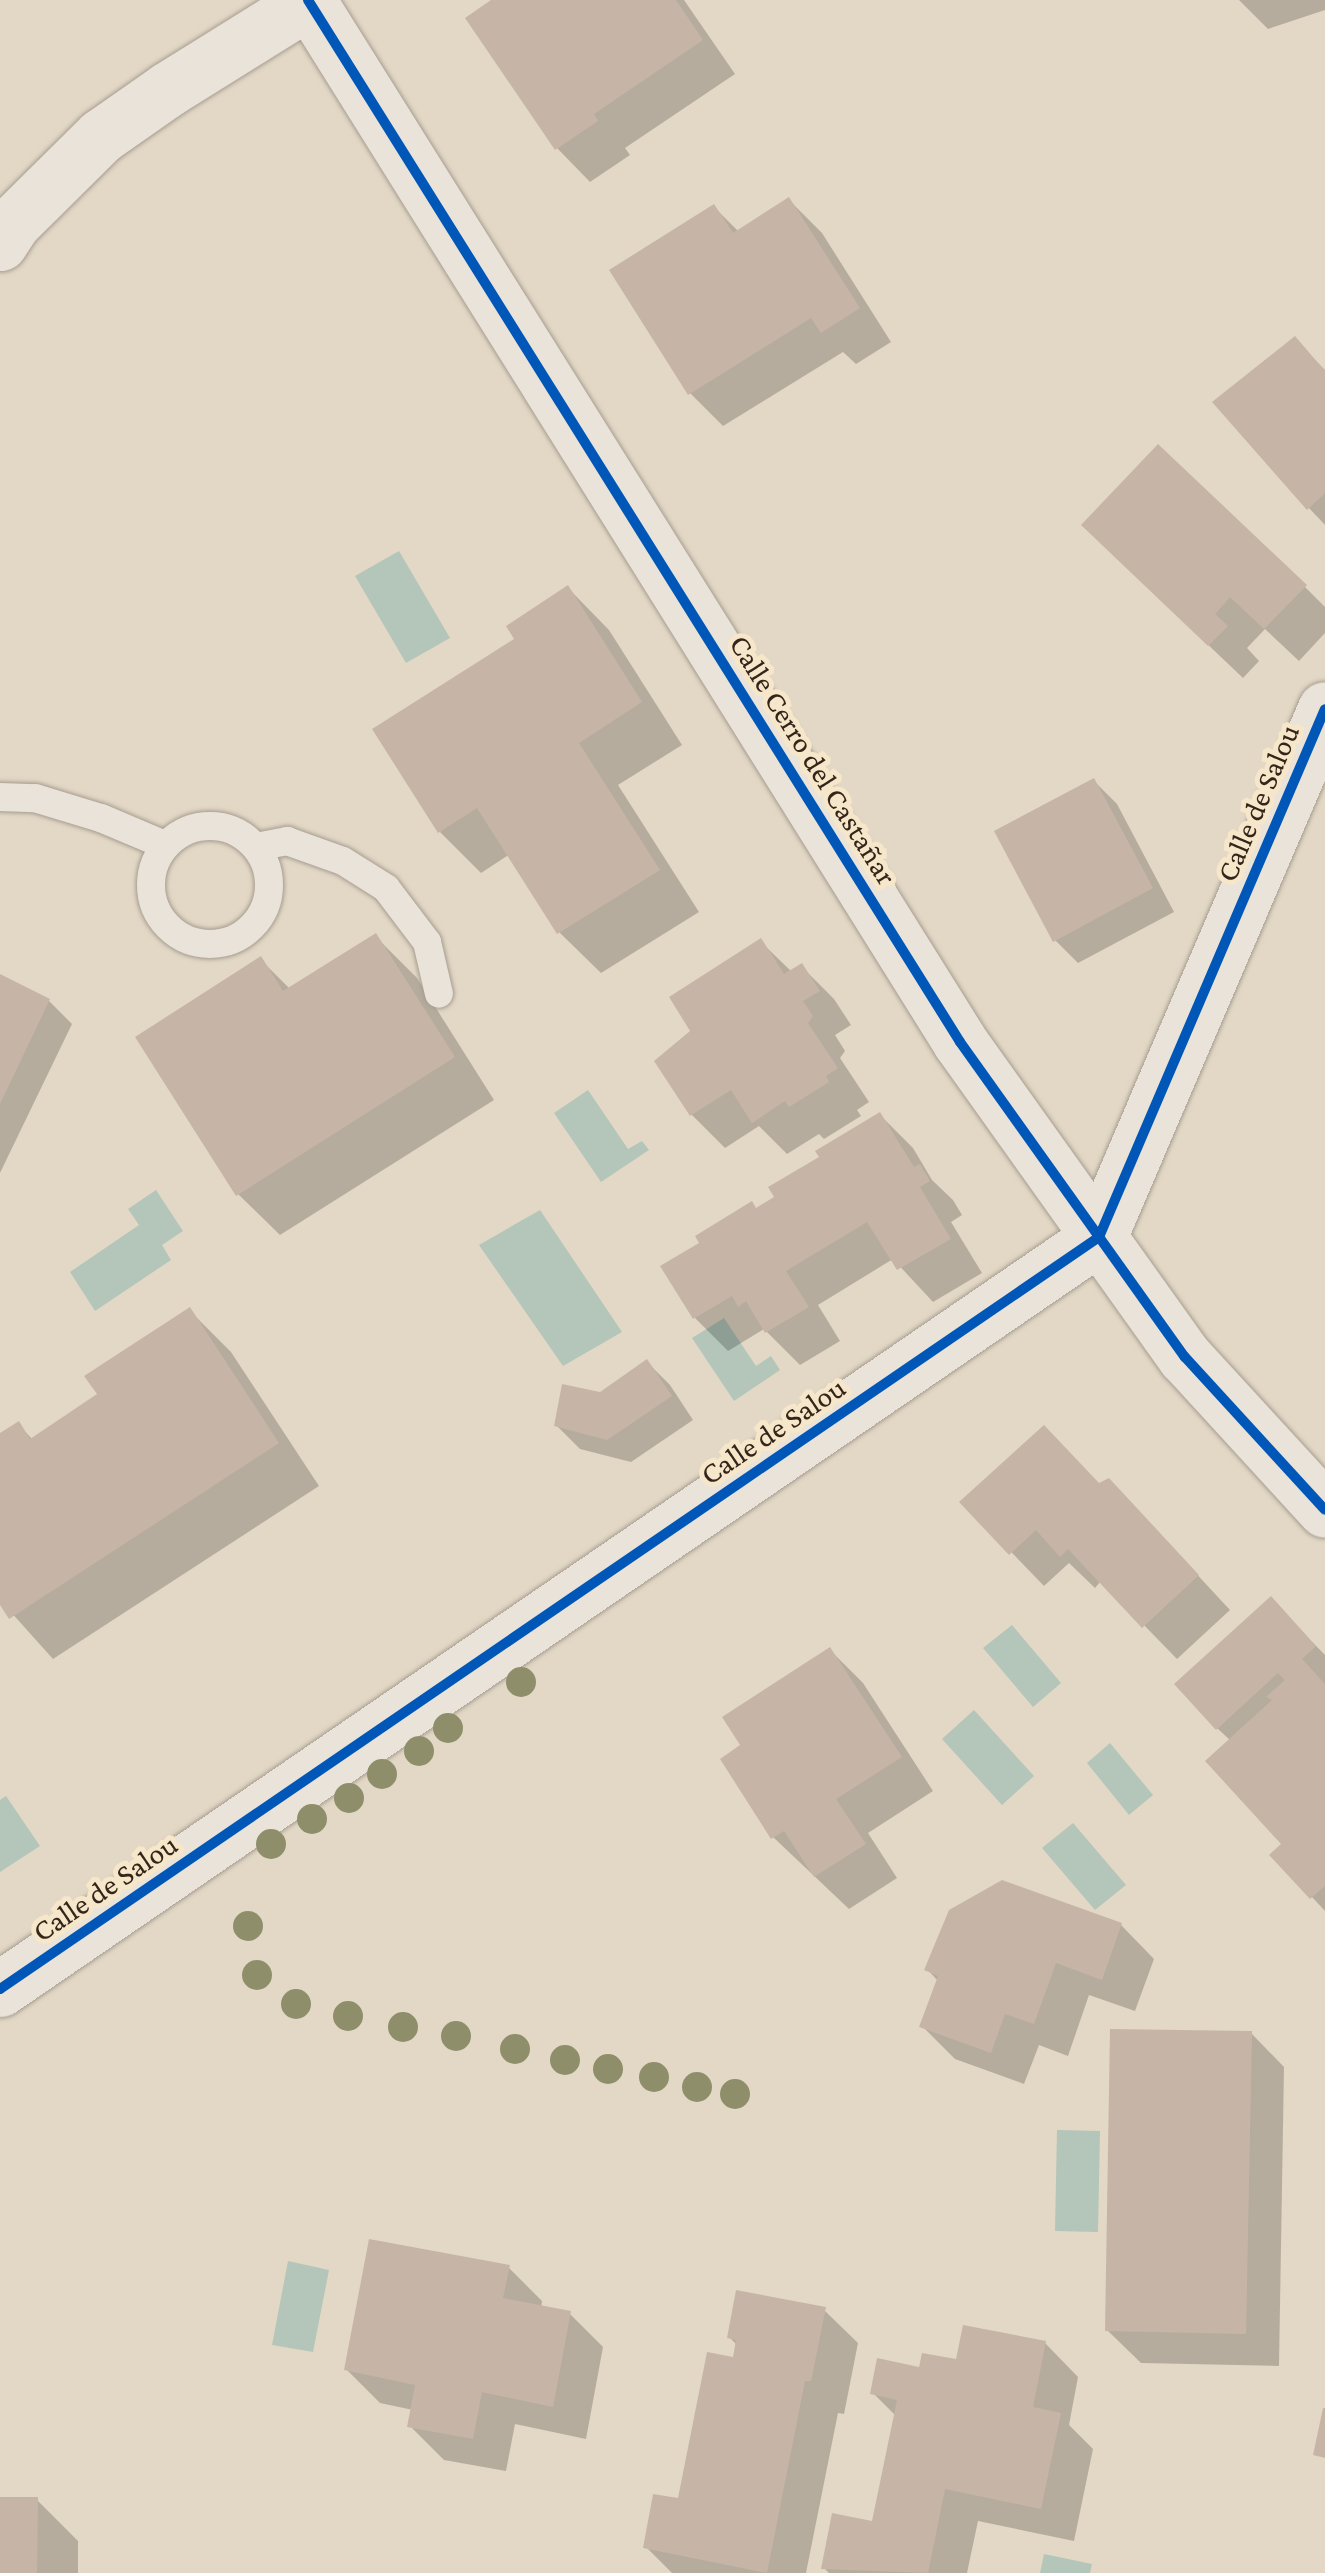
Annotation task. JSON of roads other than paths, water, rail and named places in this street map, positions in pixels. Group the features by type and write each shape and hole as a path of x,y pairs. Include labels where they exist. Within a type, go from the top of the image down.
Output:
{"street":[{"path":"0,243 14,223 101,136 310,0"},
{"name":"Calle Cerro del Castañar","path":"310,0 960,1042 1184,1357 1325,1510"},
{"name":"Calle de Salou","path":"0,1989 1100,1237 1325,709"}],"lane":[{"path":"0,798 36,798 101,818 165,846"},
{"path":"201,826 240,834 256,847 268,875 266,906 244,935 207,945 172,931 152,900 155,862 165,846 201,826"},
{"path":"256,847 286,841 343,861 386,888 427,942 439,994"}]}
